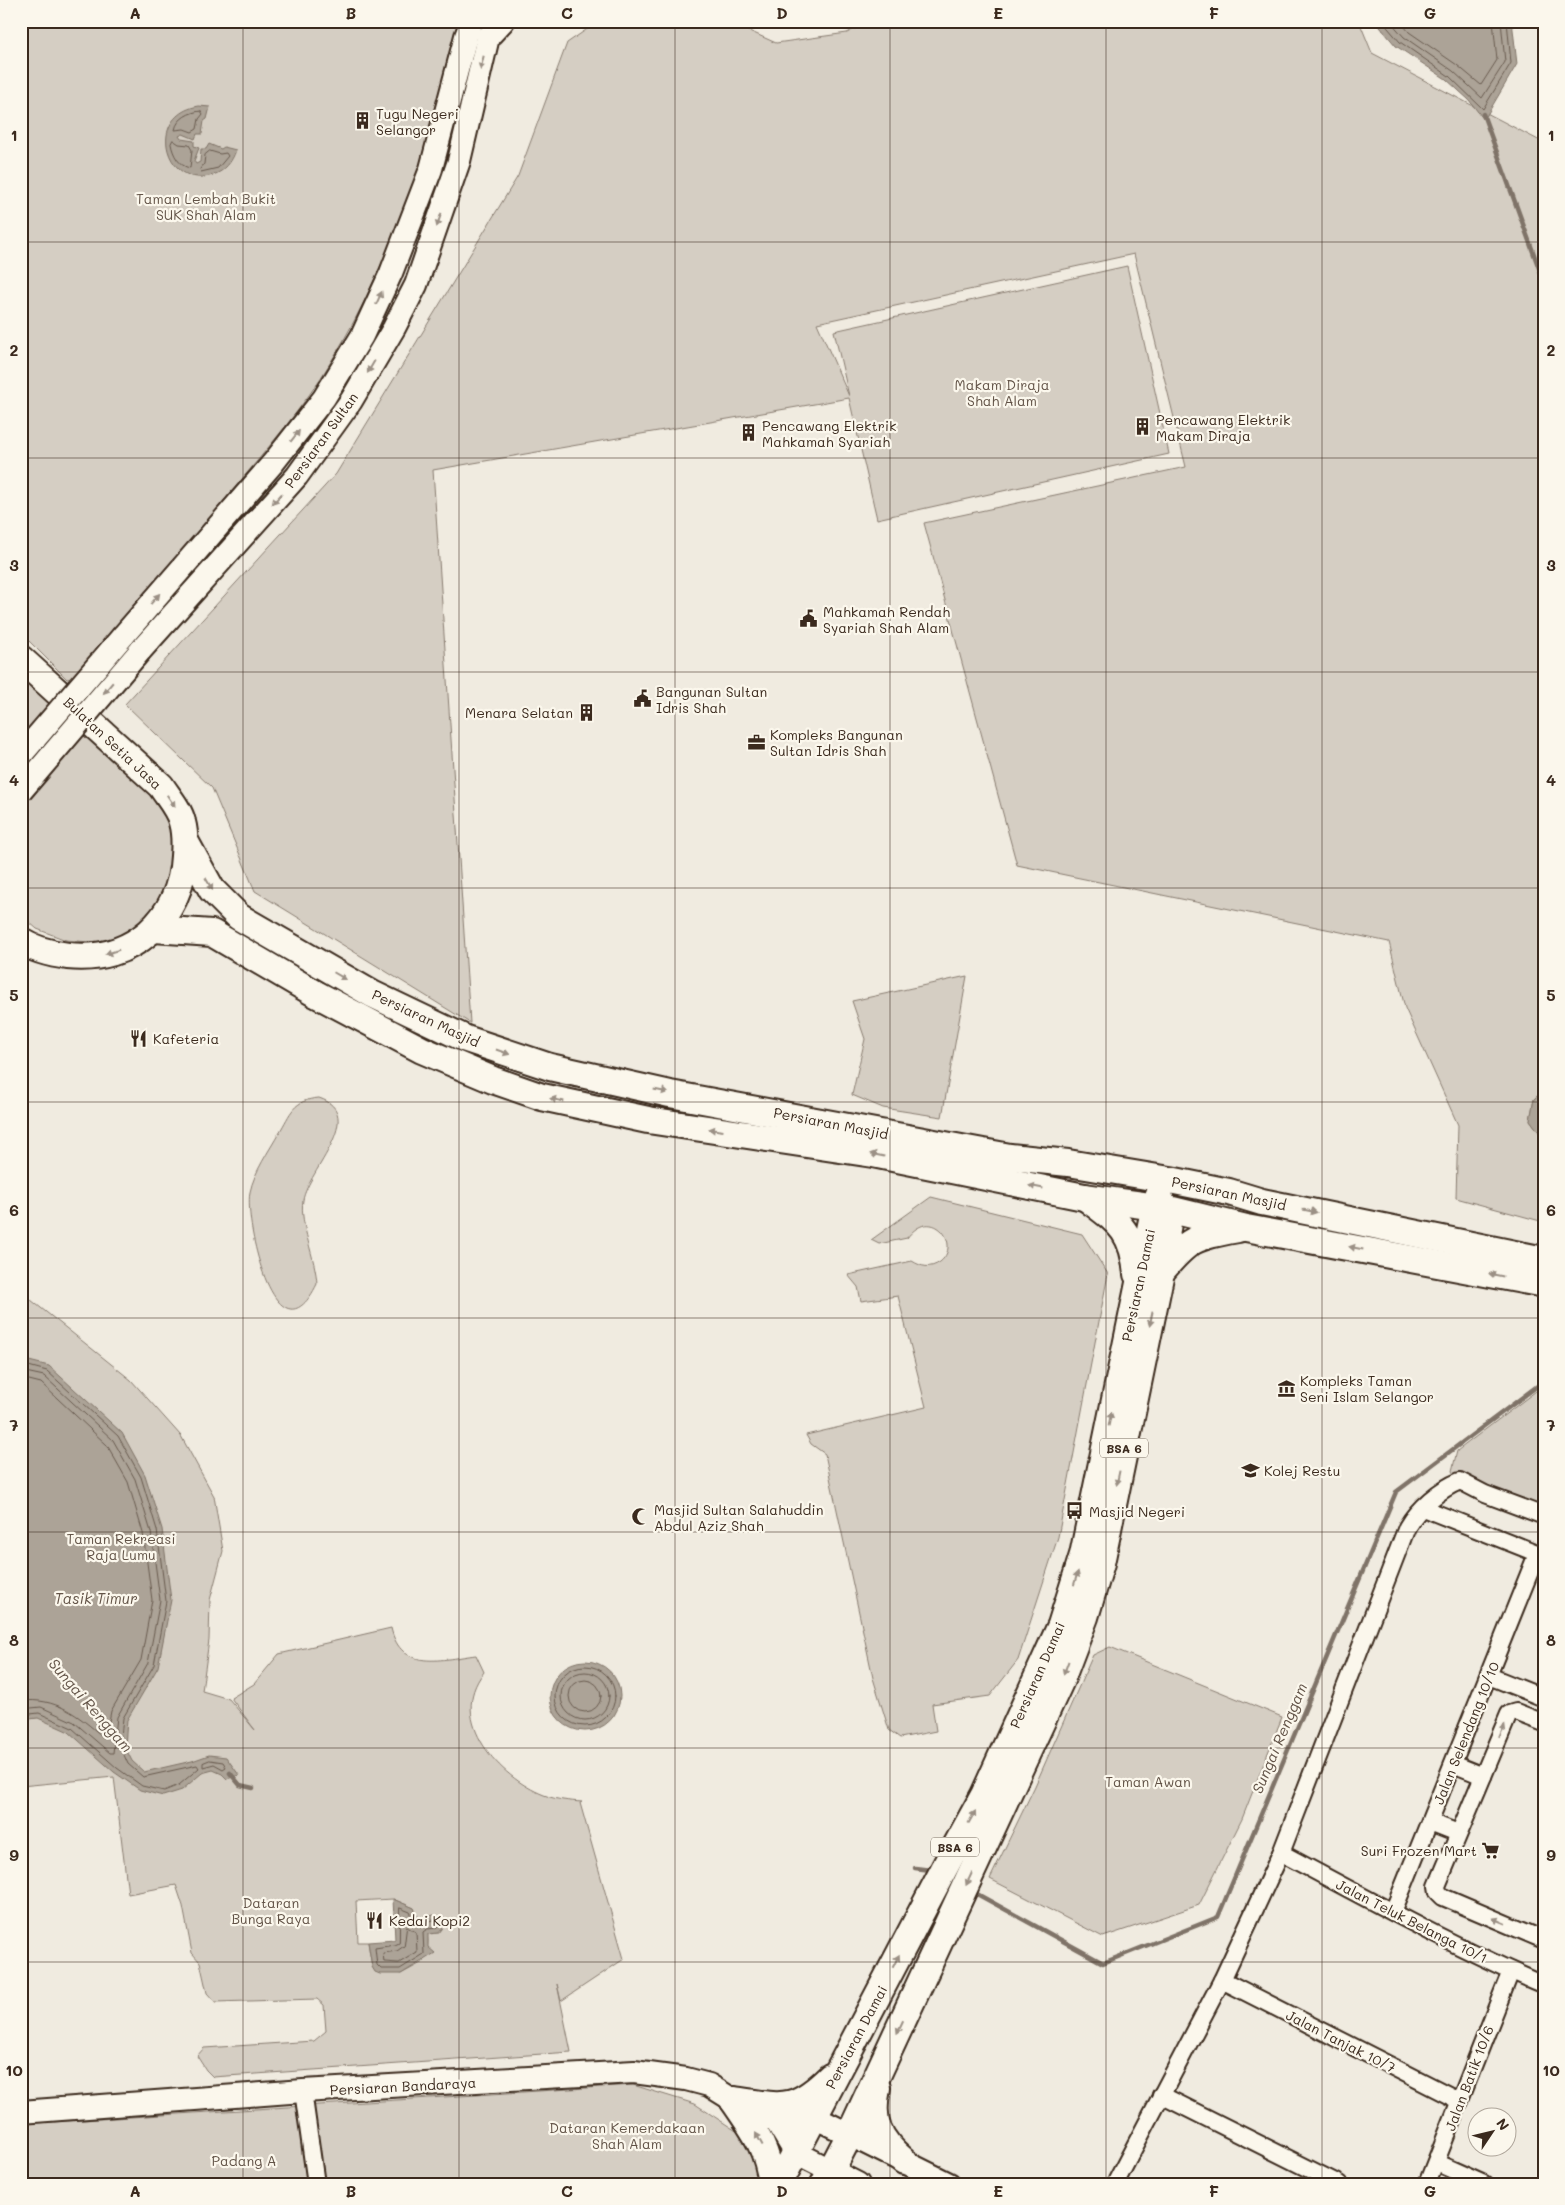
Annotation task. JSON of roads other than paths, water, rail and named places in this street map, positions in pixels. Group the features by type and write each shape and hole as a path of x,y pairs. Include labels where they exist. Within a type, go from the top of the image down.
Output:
{"main road":[{"name":"Bulatan Setia Jasa","path":"21,659 161,786 175,806 182,821 185,841 183,874 176,899 154,929 125,948 109,954 84,958 51,954 22,942"},
{"name":"Persiaran Masjid","path":"185,841 212,890 239,917 372,994 466,1039 550,1068 670,1094 1010,1157 1068,1163 1170,1180 1229,1192 1262,1202 1544,1260"},
{"name":"Persiaran Masjid","path":"154,929 212,933 349,1012 422,1050 493,1080 542,1097 648,1120 873,1154 1084,1196 1164,1208 1246,1228 1544,1284"},
{"path":"1010,1157 1066,1171 1150,1187 1159,1194 1164,1208 1173,1200 1181,1197 1195,1196 1228,1202 1262,1202"},
{"path":"1084,1196 1117,1222 1124,1230 1135,1254 1138,1283"},
{"name":"Persiaran Damai","path":"779,2184 984,1795 1072,1623 1100,1563 1161,1272 1168,1223 1164,1208"},
{"name":"Persiaran Damai","path":"828,2177 850,2134 1061,1680 1082,1555 1138,1283 1152,1220 1164,1208"},
{"path":"1161,1272 1191,1241 1204,1235 1246,1228"},
{"path":"733,2100 782,2106 795,2104 819,2088 841,2066"},
{"path":"880,2070 873,2109 875,2122 890,2149 904,2161"},
{"path":"733,2100 760,2139 768,2157 772,2184"}],"street":[{"name":"Persiaran Sultan","path":"21,755 273,463 324,398 362,336 391,273 431,169 466,36 472,21"},
{"name":"Persiaran Sultan","path":"21,791 140,651 297,476 352,401 416,285 459,161 488,37 503,21"},
{"path":"1115,2184 1222,1980 1281,1853 1407,1527 1413,1517 1448,1486 1460,1481 1485,1494 1544,1516"},
{"path":"1423,1508 1541,1555"},
{"name":"Jalan Selendang 10/10","path":"1393,1912 1489,1676 1541,1555"},
{"path":"1489,1676 1544,1698"},
{"path":"1544,1723 1516,1712 1509,1714 1437,1886 1438,1892 1443,1897 1544,1940"},
{"path":"1453,1764 1482,1776"},
{"path":"1430,1822 1458,1833"},
{"name":"Jalan Teluk Belanga 10/1","path":"1281,1853 1393,1912 1511,1971 1544,1985"},
{"name":"Jalan Batik 10/6","path":"1427,2184 1437,2163 1511,1971"},
{"name":"Jalan Tanjak 10/7","path":"1222,1980 1460,2101"},
{"name":"Persiaran Bandaraya","path":"21,2112 303,2091 634,2072 686,2079 701,2083 776,2121"},
{"path":"303,2091 316,2184"},
{"path":"1161,2095 1339,2184"},
{"path":"858,2184 828,2177 795,2152 776,2121 814,2117 949,2184"},
{"path":"1437,2163 1484,2184"}],"water":[{"path":"1375,21 1512,21 1517,64 1484,120 1469,100 1446,79 1396,46"},
{"path":"199,106 210,107 207,119 204,121 202,134 197,134 195,139 183,134 179,136 181,139 194,141 194,146 199,148 194,161 196,164 200,162 201,149 206,149 209,144 221,149 224,147 236,150 230,162 221,171 213,175 197,177 183,172 173,163 168,150 167,136 171,123 182,112"},
{"path":"1544,1090 1544,1139 1530,1120 1534,1099"},
{"name":"Tasik Timur","path":"21,1359 49,1366 122,1433 145,1475 162,1529 171,1600 158,1667 127,1720 125,1747 132,1761 144,1772 192,1761 209,1755 226,1757 239,1775 227,1779 222,1774 213,1770 202,1773 182,1790 163,1796 140,1790 114,1772 69,1732 38,1718 21,1720"},
{"path":"585,1661 598,1664 610,1671 617,1683 620,1696 617,1709 610,1721 598,1728 585,1731 572,1728 560,1721 553,1709 550,1696 553,1683 560,1671 572,1664"},
{"path":"393,1899 414,1908 419,1921 433,1915 443,1918 445,1925 439,1933 428,1934 428,1947 435,1953 401,1974 380,1974 375,1972 372,1967 368,1942 395,1940"}],"waterway":[{"name":"Sungai Renggam","path":"1483,114 1544,282"},
{"name":"Sungai Renggam","path":"977,1894 1103,1963 1218,1917 1396,1492 1544,1381"},
{"name":"Sungai Renggam","path":"230,1773 240,1785 253,1788"},
{"name":"Sungai Renggam","path":"915,1868 931,1870"}],"place":[{"name":"Tugu Negeri Selangor","path":"362,121"},
{"name":"Pencawang Elektrik Makam Diraja","path":"1142,427"},
{"name":"Pencawang Elektrik Mahkamah Syariah","path":"748,433"},
{"name":"Mahkamah Rendah Syariah Shah Alam","path":"809,619"},
{"name":"Bangunan Sultan Idris Shah","path":"642,699"},
{"name":"Menara Selatan","path":"587,712"},
{"name":"Kompleks Bangunan Sultan Idris Shah","path":"756,742"},
{"name":"Kafeteria","path":"139,1038"},
{"name":"Kompleks Taman Seni Islam Selangor","path":"1286,1388"},
{"name":"Kolej Restu","path":"1250,1470"},
{"name":"Masjid Negeri","path":"1075,1511"},
{"name":"Masjid Sultan Salahuddin Abdul Aziz Shah","path":"640,1517"},
{"name":"Suri Frozen Mart","path":"1491,1850"},
{"name":"Kedai Kopi2","path":"375,1920"}],"park label":[{"name":"Taman Lembah Bukit SUK Shah Alam","path":"206,206"},
{"name":"Makam Diraja Shah Alam","path":"1002,392"},
{"name":"Taman Rekreasi Raja Lumu","path":"121,1546"},
{"name":"Taman Awan","path":"1148,1781"},
{"name":"Dataran Bunga Raya","path":"271,1910"},
{"name":"Dataran Kemerdakaan Shah Alam","path":"627,2136"},
{"name":"Padang A","path":"244,2160"}]}
